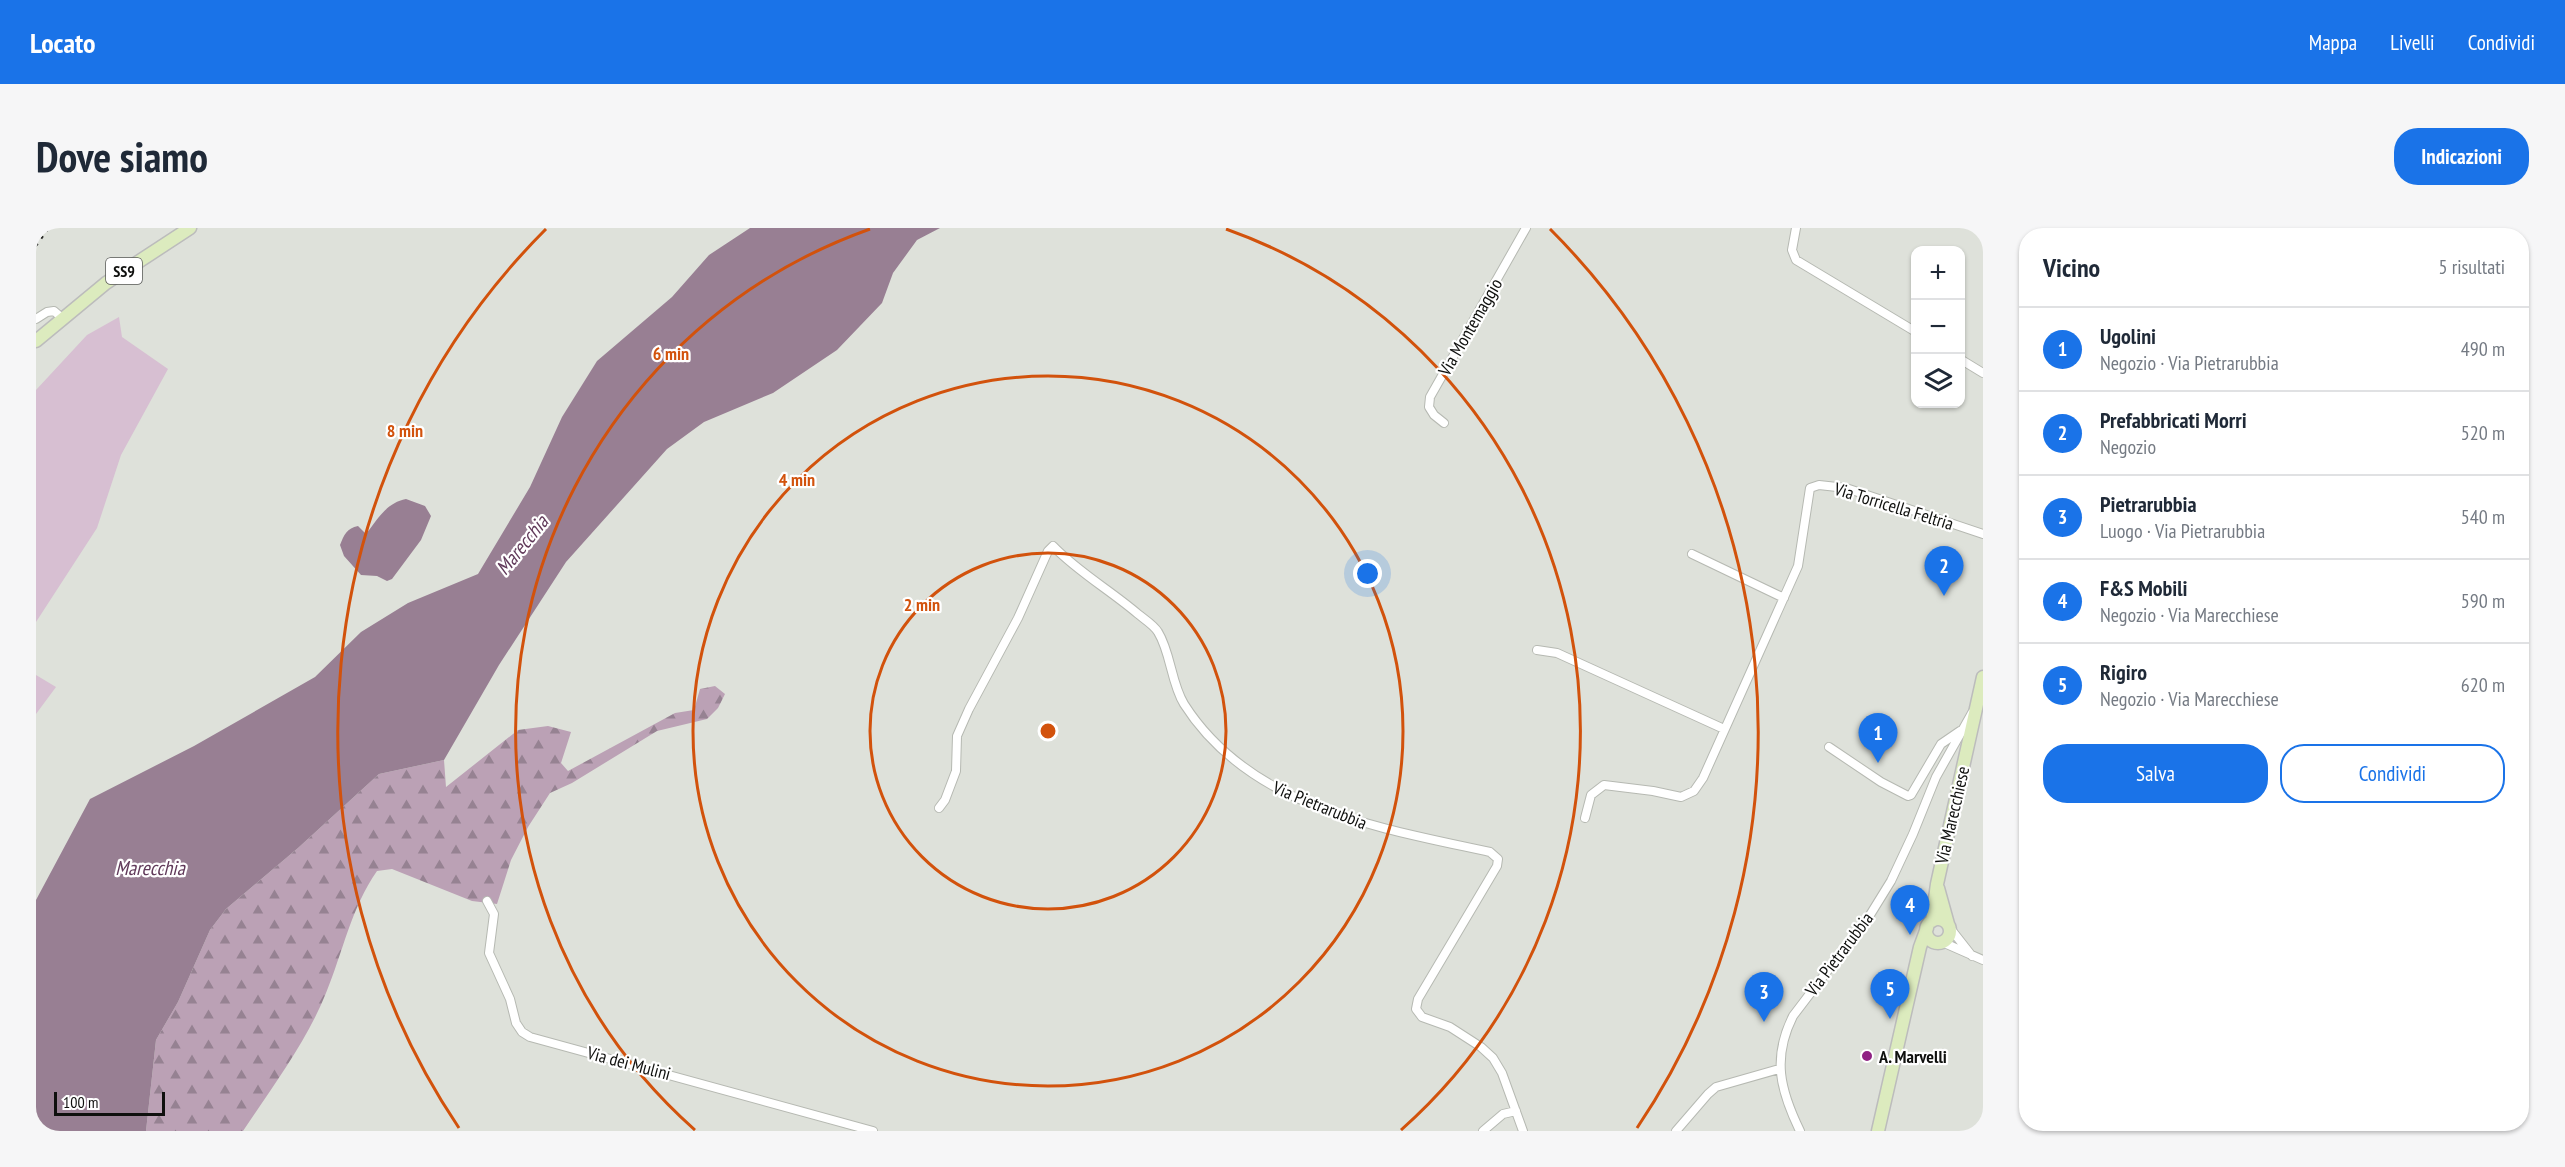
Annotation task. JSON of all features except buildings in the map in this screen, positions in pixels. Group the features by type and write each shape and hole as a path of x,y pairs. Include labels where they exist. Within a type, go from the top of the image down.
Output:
{"main road":[{"name":"SS9","path":"36,342 106,283 190,228"},
{"path":"36,334 57,322"},
{"name":"Via Marecchiese","path":"1878,1131 1923,936 1929,925 1983,676"},
{"name":"Via Marecchiese","path":"1918,962 1939,942 1949,936 1949,926 1937,884"},
{"path":"1939,942 1929,939 1929,925 1939,919 1949,926"}],"street":[{"name":"Via Montemaggio","path":"1444,423 1434,415 1429,407 1430,397 1526,228"},
{"path":"1796,228 1792,250 1796,260 1911,329"},
{"path":"36,319 47,312 54,311 57,322"},
{"path":"1965,362 1983,373"},
{"name":"Via Torricella Feltria","path":"1585,818 1591,795 1604,785 1682,797 1694,790 1703,778 1798,566 1810,488 1819,484 1846,488 1983,534"},
{"name":"Via Pietrarubbia","path":"939,808 945,800 956,771 957,736 964,718 1018,618 1048,551 1053,546 1064,557 1116,594 1158,631 1183,702 1202,729 1241,766 1298,799 1384,829 1495,855 1498,859 1497,866 1418,999 1416,1009 1422,1017 1450,1027 1481,1047 1493,1058 1502,1073 1523,1131"},
{"path":"1692,554 1784,598"},
{"path":"1537,650 1557,653 1724,729"},
{"name":"Via Pietrarubbia","path":"1779,1069 1788,1026 1793,1016 1870,915 1891,881 1936,777 1977,704"},
{"name":"Via Pietrarubbia","path":"1829,747 1881,783 1908,796 1911,795 1941,744 1961,729"},
{"name":"Via dei Mulini","path":"487,901 494,914 489,952 510,999 516,1023 522,1032 530,1037 873,1131"},
{"path":"1949,926 1973,957"},
{"path":"1939,942 1983,960"},
{"path":"1676,1131 1716,1087 1779,1069 1790,1110 1800,1131"},
{"path":"1483,1131 1503,1114 1516,1111"}],"shaded area":[{"path":"119,317 122,337 168,369 121,455 97,528 36,622 36,390 87,335"},
{"path":"36,675 56,687 36,714"}],"green space":[{"path":"715,686 725,694 718,708 707,719 657,731 572,783 550,793 528,827 511,860 497,904 472,901 392,869 377,871 360,900 326,993 309,1029 243,1131 146,1131 156,1040 178,1002 210,930 226,909 298,848 379,774 444,760 446,787 518,730 548,726 571,732 561,763 568,771 675,713 694,710 700,689"}],"water":[{"name":"Marecchia","path":"750,228 940,228 917,240 893,273 882,303 837,350 773,393 704,422 667,449 566,562 499,665 444,760 379,774 298,848 226,909 210,930 178,1002 156,1040 146,1131 36,1131 36,900 90,799 194,746 315,677 361,632 408,603 478,574 530,487 562,417 597,361 672,297 709,255"},
{"path":"406,499 425,506 431,516 421,540 392,579 387,581 377,576 361,575 344,556 340,545 345,535 351,528 358,526 366,534 388,508"}],"railway":[{"path":"36,246 49,228"}],"place":[{"name":"Prefabbricati Morri","path":"1944,596"},
{"name":"Ugolini","path":"1878,763"},
{"name":"F&S Mobili","path":"1910,935"},
{"name":"Rigiro","path":"1890,1019"},
{"name":"Pietrarubbia","path":"1764,1022"},
{"name":"A. Marvelli","path":"1867,1056"}]}
